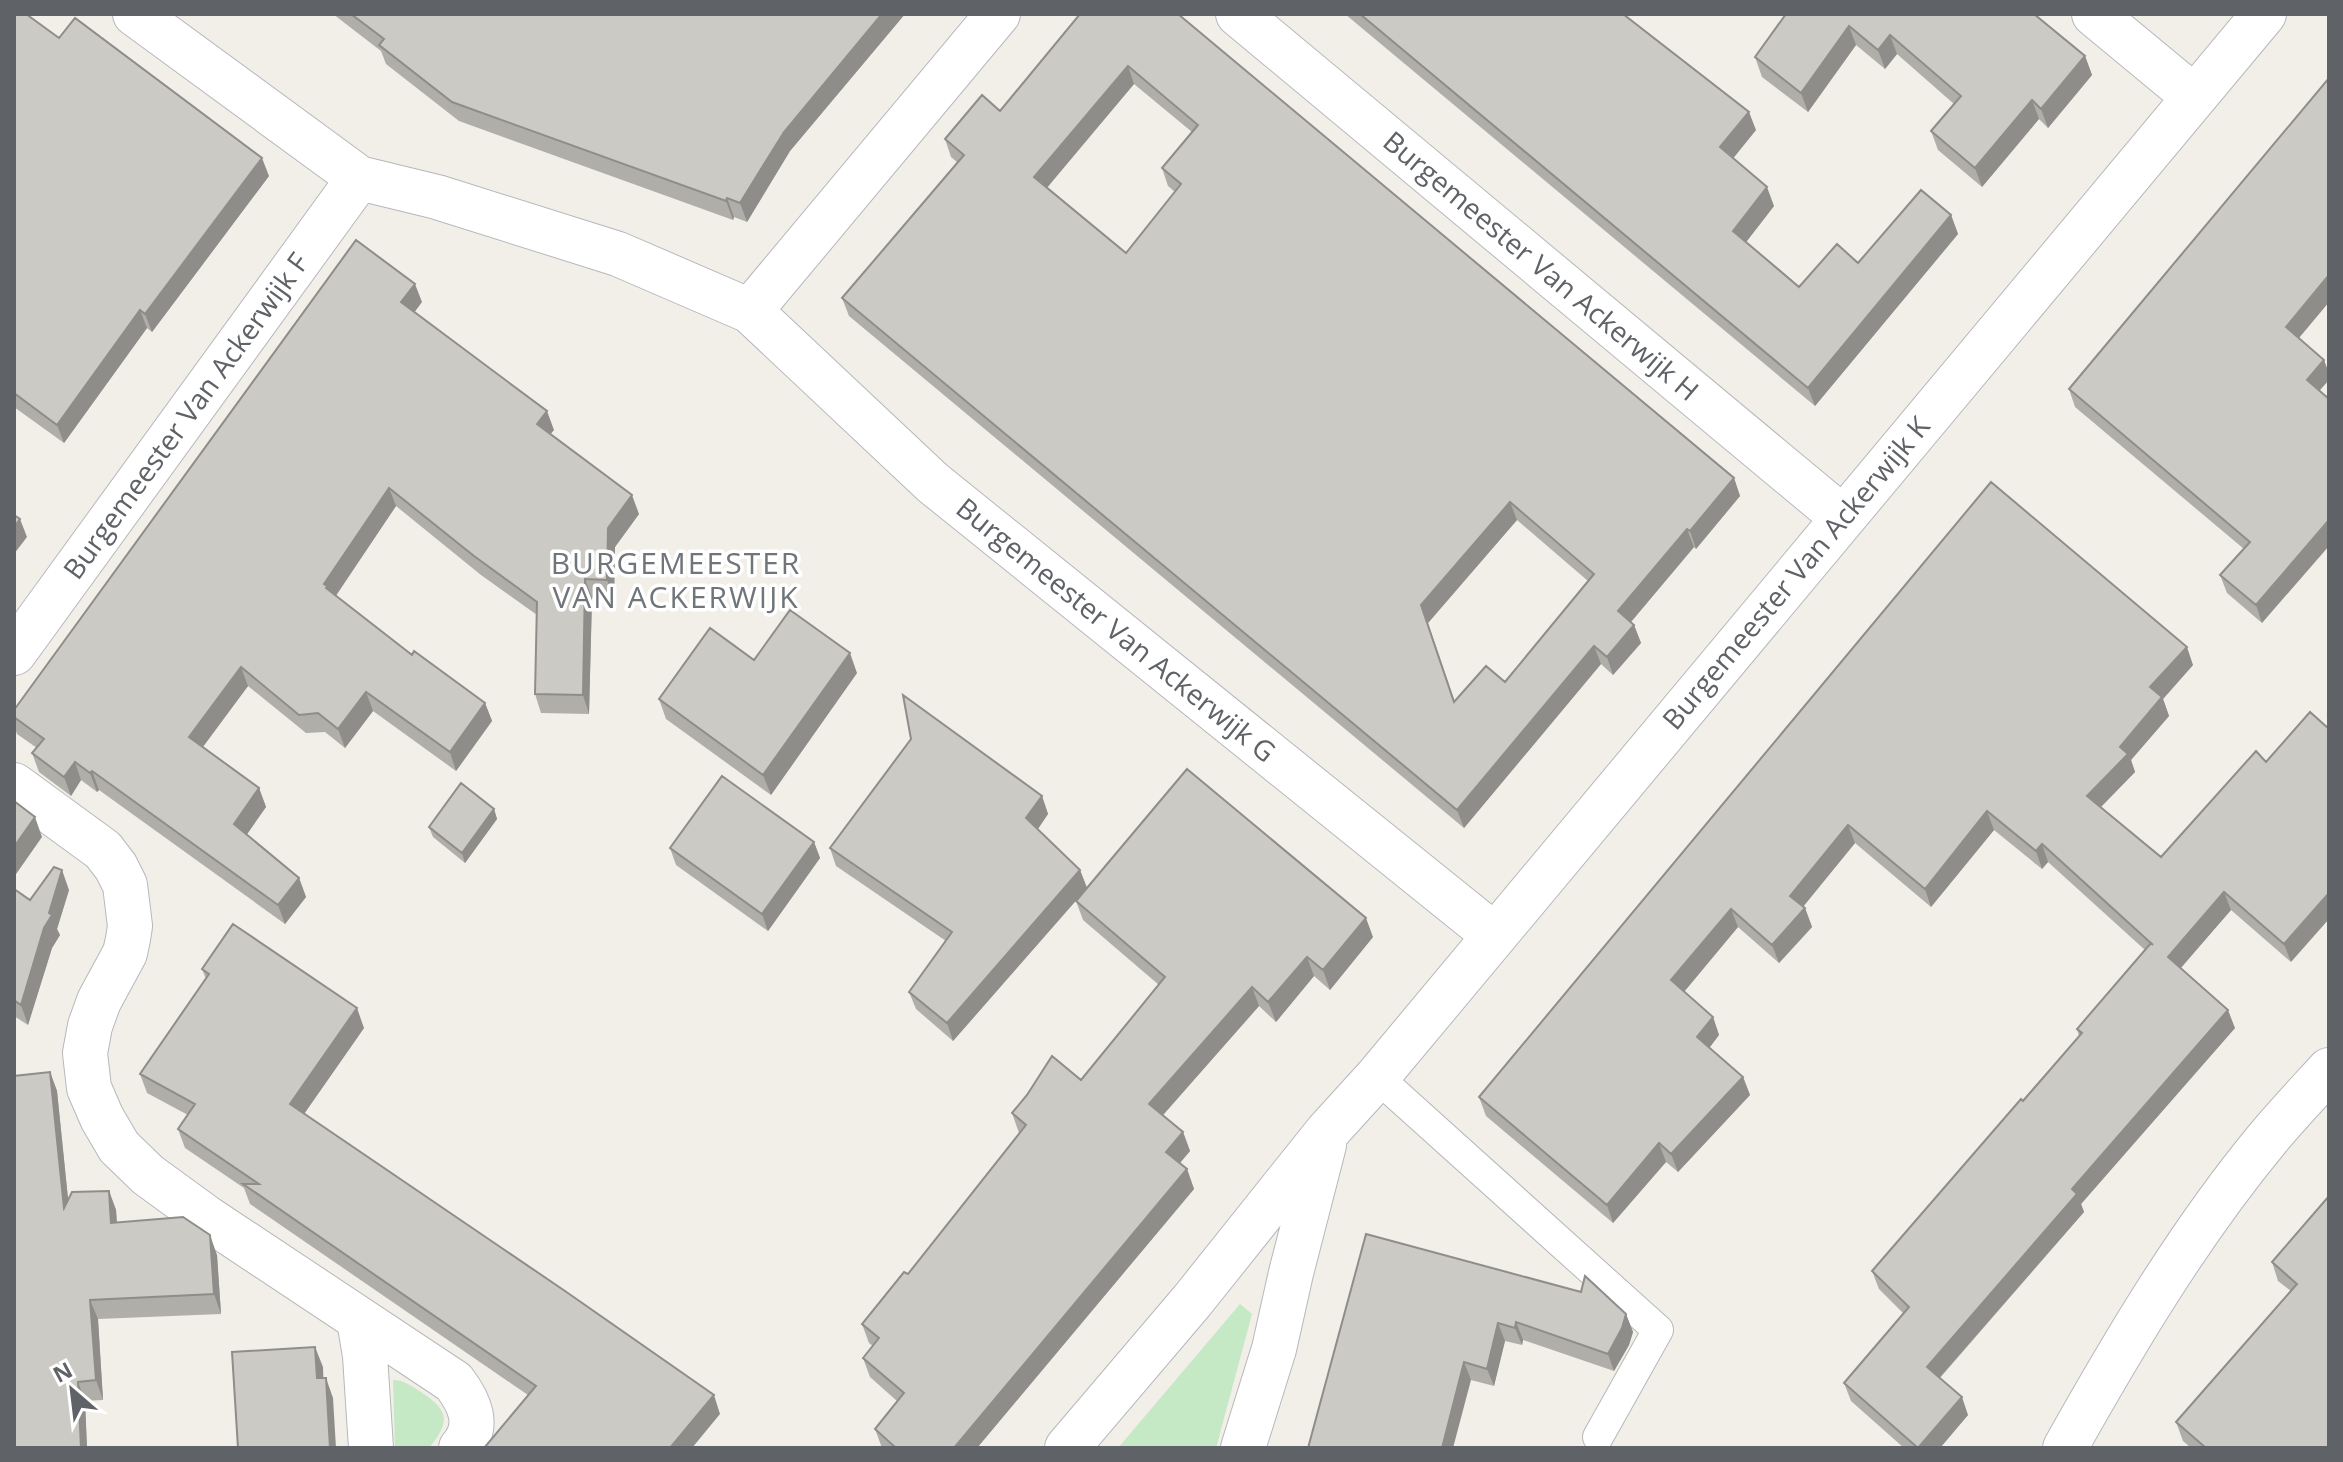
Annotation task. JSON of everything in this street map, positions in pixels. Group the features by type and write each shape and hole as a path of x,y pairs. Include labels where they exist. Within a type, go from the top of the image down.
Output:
{"street":[{"path":"135,14 359,178"},
{"path":"750,311 998,14"},
{"name":"Burgemeester Van Ackerwijk H","path":"1238,14 1843,518"},
{"path":"2094,14 2193,96"},
{"name":"Burgemeester Van Ackerwijk K","path":"1067,1448 1192,1301 1327,1132 1377,1077 2264,14"},
{"name":"Burgemeester Van Ackerwijk G","path":"359,178 437,197 618,254 750,311 933,483 1494,935"},
{"name":"Burgemeester Van Ackerwijk F","path":"14,653 359,178"},
{"path":"14,785 103,850 125,885 130,926 125,953 99,1001 85,1053 89,1088 119,1147 148,1175 207,1218 454,1382 468,1401 472,1423 466,1443 461,1448"},
{"path":"2065,1448 2102,1383 2197,1233 2268,1139 2329,1070"},
{"name":"Burgemeester Van Ackerwijk K","path":"1243,1448 1274,1349 1327,1132"},
{"path":"359,1320 365,1356 371,1448"}],"lane":[{"path":"1377,1077 1658,1330 1598,1437"}],"green space":[{"path":"1240,1304 1252,1314 1216,1448 1118,1448"},
{"path":"393,1380 404,1382 421,1392 442,1411 441,1431 429,1448 395,1448"}],"building":[{"path":"14,14 26,14 59,38 75,18 262,158 145,314 140,310 57,425 14,393"},
{"path":"351,14 882,14 784,132 740,203 727,198 726,201 452,102 379,45 384,39"},
{"path":"1080,14 1178,14 1734,478 1618,611 1634,625 1607,657 1594,646 1457,810 842,298 964,155 945,139 982,95 1000,111","holes":["1128,66 1198,125 1162,168 1181,184 1126,253 1034,177","1510,502 1594,574 1505,682 1486,666 1454,702 1421,605"]},
{"path":"1360,14 1623,14 1749,112 1720,147 1767,187 1733,231 1799,287 1837,244 1858,263 1921,190 1951,215 1808,388"},
{"path":"1786,14 2034,14 2085,56 2041,109 2032,100 1975,168 1931,131 1961,96 1890,35 1878,50 1849,26 1801,93 1755,57"},
{"path":"2329,78 2329,275 2286,327 2324,360 2307,380 2329,399 2329,520 2256,605 2220,575 2250,542 2069,389"},
{"path":"356,240 415,284 401,302 547,411 537,424 632,495 608,528 607,580 585,579 583,695 535,694 537,602 389,488 324,584 412,655 414,651 485,703 450,752 366,692 338,729 318,713 299,715 241,667 189,737 259,788 234,824 299,878 278,905 92,771 90,773 75,762 64,777 32,753 44,739 14,717 14,710"},
{"path":"1991,482 2187,647 2150,687 2162,697 2120,747 2128,754 2087,796 2161,857 2256,751 2266,762 2310,712 2329,729 2329,893 2284,944 2224,892 2168,957 2228,1010 2072,1189 2077,1194 1927,1367 1962,1397 1918,1448 1844,1383 1909,1307 1872,1271 2082,1033 2077,1029 2151,943 2042,844 2036,851 1987,811 1925,889 1848,825 1790,896 1805,908 1772,945 1731,909 1671,980 1713,1017 1697,1037 1743,1077 1671,1154 1659,1143 1607,1205 1479,1097"},
{"path":"790,610 850,653 763,775 659,699 710,628 754,660"},
{"path":"903,695 1042,796 1026,818 1080,870 947,1023 909,992 952,932 830,848 911,739"},
{"path":"1187,769 1366,918 1323,970 1307,957 1268,1002 1252,987 1149,1104 1183,1132 1166,1152 1187,1169 954,1448 896,1448 875,1429 904,1393 863,1358 879,1338 862,1324 904,1272 908,1274 1026,1125 1012,1113 1052,1056 1081,1080 1165,977 1076,901"},
{"path":"722,776 814,842 762,914 670,848"},
{"path":"461,783 494,809 462,853 429,827"},
{"path":"14,801 35,817 14,847"},
{"path":"54,867 62,870 49,913 52,915 44,928 21,1005 14,1000 14,889 30,900"},
{"path":"233,924 357,1008 290,1104 714,1395 670,1448 484,1448 536,1386 243,1184 259,1184 178,1129 195,1104 140,1074 209,974 202,969"},
{"path":"50,1072 64,1208 72,1192 109,1191 111,1223 183,1217 210,1235 214,1294 90,1300 96,1380 78,1382 81,1448 14,1448 14,1076"},
{"path":"2329,1196 2329,1448 2206,1448 2176,1422 2297,1284 2272,1262"},
{"path":"1366,1234 1581,1292 1585,1276 1626,1314 1622,1328 1608,1354 1516,1322 1515,1328 1498,1323 1487,1369 1464,1362 1442,1448 1308,1448"},
{"path":"315,1347 317,1378 326,1378 330,1448 238,1448 232,1352"}],"district":[{"name":"BURGEMEESTER VAN ACKERWIJK","path":"676,581"}]}
